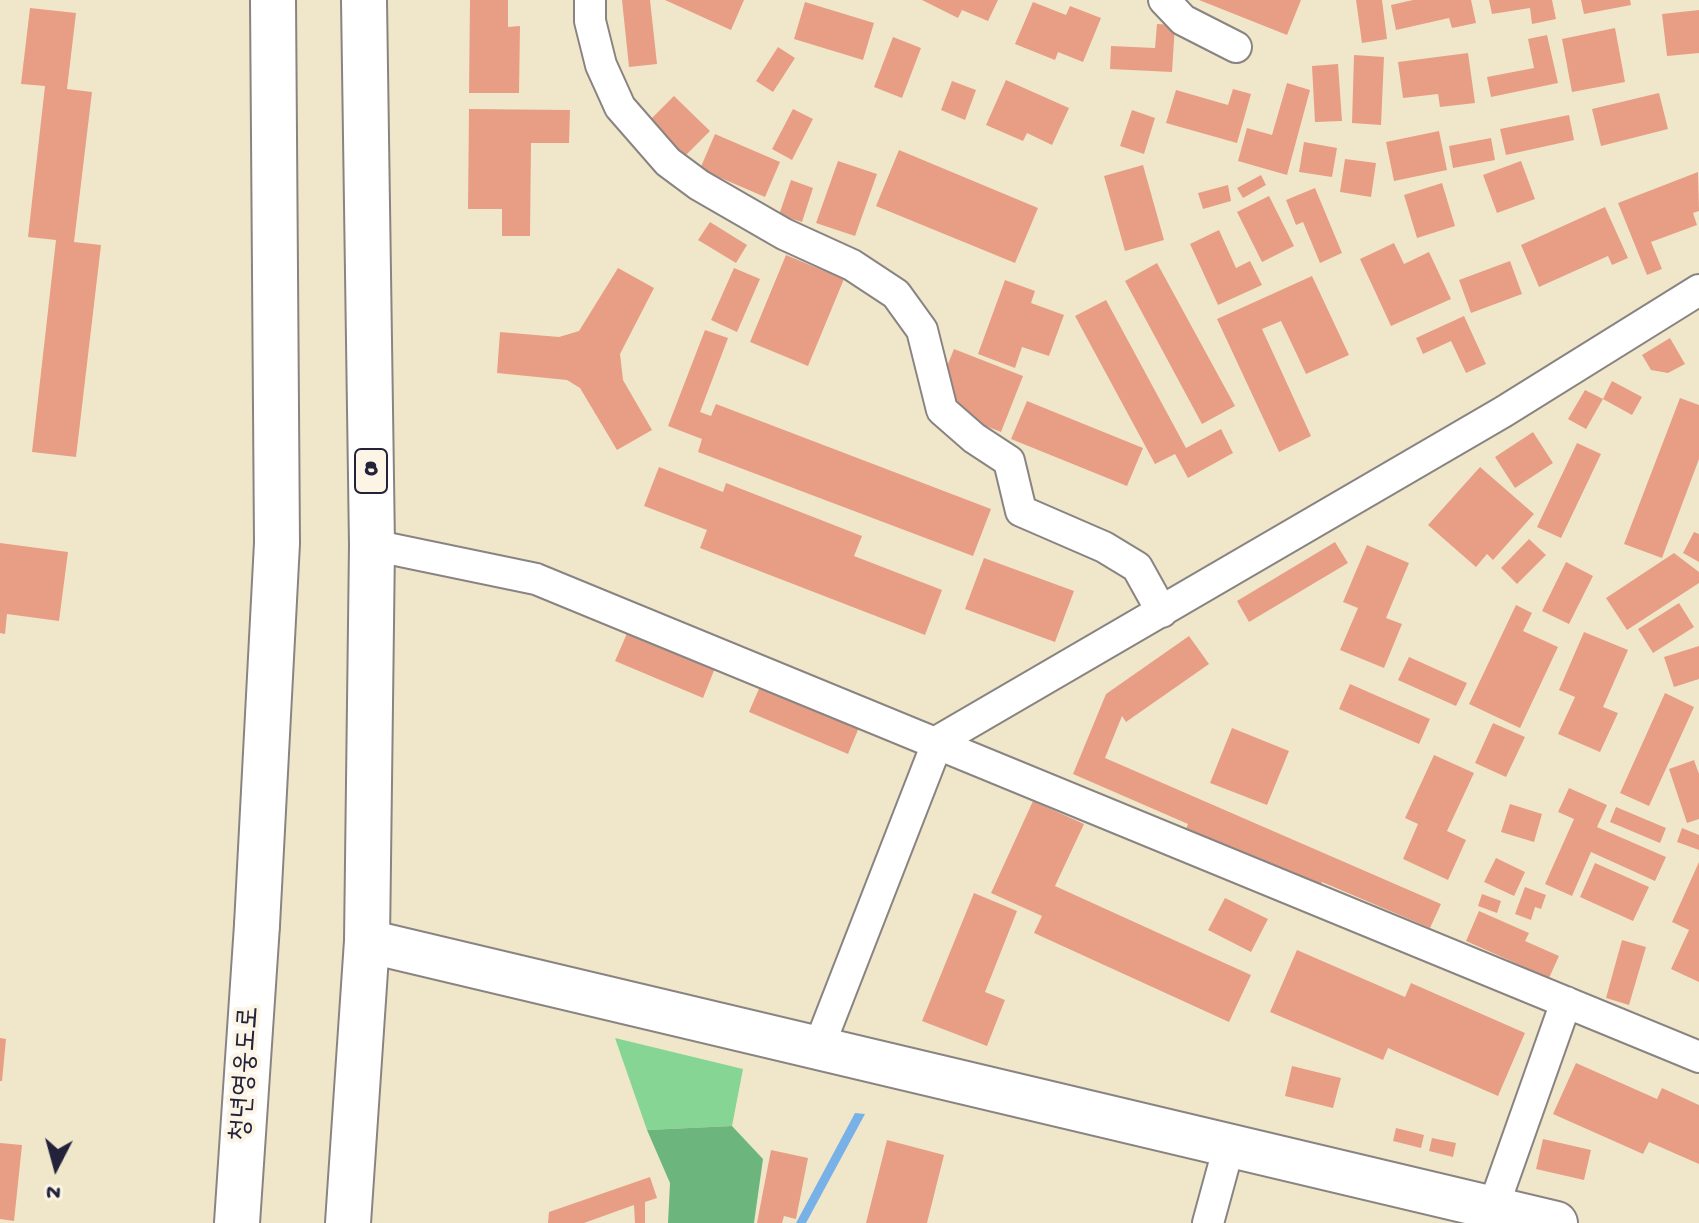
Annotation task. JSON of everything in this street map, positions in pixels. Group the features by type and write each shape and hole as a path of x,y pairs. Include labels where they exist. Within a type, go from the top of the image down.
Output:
{"main road":[{"name":"청년영웅도로","path":"237,1223 257,925 277,543 273,0"},
{"name":"8","path":"348,1223 367,941 372,545 364,0"}],"street":[{"path":"590,0 590,21 601,65 620,107 668,162 699,185 784,234 852,265 896,294 922,330 942,410 974,438 1009,461 1021,511 1104,547 1137,567 1162,612"},
{"path":"1164,0 1183,20 1236,47"},
{"path":"818,1049 938,741 1503,412 1699,290"},
{"path":"372,545 536,579 938,741 1699,1057"},
{"path":"367,941 1556,1223"},
{"path":"1493,1208 1566,1002"},
{"path":"1208,1223 1229,1146"}],"green space":[{"path":"615,1038 743,1069 732,1126 647,1130"},
{"path":"732,1126 763,1159 754,1223 668,1223 670,1183 647,1130"}],"water":[{"path":"855,1113 865,1114 806,1223 796,1223"}],"building":[{"path":"470,0 508,0 508,27 520,26 519,93 469,93"},
{"path":"622,0 650,0 657,64 629,67"},
{"path":"665,0 744,0 731,30"},
{"path":"922,0 998,0 988,21 962,10 958,18"},
{"path":"1199,0 1301,0 1287,35"},
{"path":"1356,0 1382,0 1387,39 1362,43"},
{"path":"1413,0 1471,0 1476,23 1452,28 1449,18 1396,30 1391,5"},
{"path":"1489,0 1552,0 1556,19 1532,24 1530,8 1492,14"},
{"path":"1581,0 1630,0 1631,5 1584,14"},
{"path":"805,2 874,23 863,60 794,39"},
{"path":"1033,2 1066,15 1070,6 1101,18 1083,62 1058,52 1055,60 1015,44"},
{"path":"30,8 76,13 67,89 92,92 74,242 101,245 76,457 32,452 56,240 28,237 45,86 21,84"},
{"path":"1699,10 1699,53 1667,56 1662,14"},
{"path":"1157,24 1175,25 1172,72 1110,69 1111,46 1155,48"},
{"path":"1615,28 1625,82 1572,92 1562,39"},
{"path":"1547,35 1558,83 1491,97 1487,77 1534,68 1528,39"},
{"path":"893,37 921,48 902,98 874,87"},
{"path":"778,47 795,58 773,92 756,81"},
{"path":"1468,53 1475,103 1440,107 1438,94 1403,98 1398,62"},
{"path":"1354,55 1384,57 1381,125 1352,123"},
{"path":"1338,64 1342,121 1315,122 1312,66"},
{"path":"1006,80 1069,108 1052,145 1027,133 1023,141 986,125"},
{"path":"952,81 976,90 965,120 941,110"},
{"path":"1287,83 1310,90 1287,175 1238,161 1247,128 1272,135"},
{"path":"1233,89 1251,94 1237,143 1166,123 1176,90 1228,105"},
{"path":"1659,93 1668,129 1601,146 1592,109"},
{"path":"674,96 710,131 684,157 648,122"},
{"path":"469,109 570,110 569,143 531,143 530,236 502,236 502,209 468,209"},
{"path":"793,109 813,119 792,160 772,149"},
{"path":"1132,110 1155,118 1144,154 1120,146"},
{"path":"1569,115 1574,140 1506,155 1500,129"},
{"path":"1439,131 1447,170 1394,181 1386,142"},
{"path":"715,134 780,162 765,197 700,169"},
{"path":"1491,138 1495,160 1453,168 1449,146"},
{"path":"1304,142 1337,148 1332,177 1299,172"},
{"path":"899,150 1038,208 1015,263 876,206"},
{"path":"1345,159 1376,163 1371,197 1340,192"},
{"path":"838,161 877,174 855,236 816,223"},
{"path":"1521,161 1535,199 1497,213 1483,175"},
{"path":"1143,165 1164,240 1125,251 1104,176"},
{"path":"1698,172 1699,211 1693,213 1697,225 1651,242 1662,269 1647,275 1618,203"},
{"path":"1261,175 1266,185 1243,198 1237,188"},
{"path":"791,180 813,188 802,222 779,215"},
{"path":"1442,183 1455,226 1417,238 1404,195"},
{"path":"1228,185 1231,201 1203,209 1198,193"},
{"path":"1315,188 1342,253 1320,263 1303,222 1296,225 1286,200"},
{"path":"1269,196 1294,246 1262,262 1237,212"},
{"path":"1605,207 1628,258 1612,265 1608,256 1539,287 1521,245"},
{"path":"710,222 747,245 736,263 698,240"},
{"path":"1219,230 1236,268 1250,261 1262,285 1218,305 1190,244"},
{"path":"1394,243 1404,264 1429,252 1451,299 1391,326 1360,259"},
{"path":"786,255 844,279 808,366 750,342"},
{"path":"1510,261 1522,294 1471,313 1459,280"},
{"path":"1157,263 1235,406 1202,424 1125,281"},
{"path":"618,268 654,288 620,354 623,380 652,430 617,450 580,388 567,380 497,373 500,332 559,337 579,331"},
{"path":"734,268 760,279 737,332 711,320"},
{"path":"1312,276 1349,355 1306,374 1281,321 1262,329 1311,436 1279,452 1217,319"},
{"path":"1005,280 1035,291 1031,303 1064,315 1049,356 1022,347 1015,368 978,354"},
{"path":"1106,300 1186,448 1221,429 1233,453 1188,478 1175,454 1155,464 1075,316"},
{"path":"1464,316 1486,364 1466,373 1451,341 1423,354 1416,338"},
{"path":"705,330 728,338 700,412 711,416 716,404 991,509 973,556 698,452 702,439 668,426"},
{"path":"1670,338 1685,364 1668,373 1651,370 1642,355"},
{"path":"954,349 1023,376 1001,432 953,413 940,384"},
{"path":"1612,381 1642,397 1632,415 1603,399"},
{"path":"1585,390 1603,399 1586,429 1568,419"},
{"path":"1680,398 1699,405 1699,459 1662,558 1624,544"},
{"path":"1027,401 1143,448 1127,486 1011,439"},
{"path":"1533,432 1553,463 1515,488 1495,457"},
{"path":"1577,443 1601,454 1561,538 1537,527"},
{"path":"659,467 723,492 726,483 862,536 854,556 942,590 925,635 700,548 707,530 644,506"},
{"path":"1480,467 1534,514 1493,560 1487,554 1476,567 1428,525"},
{"path":"1694,532 1699,534 1699,562 1683,553"},
{"path":"1529,539 1546,555 1517,584 1501,568"},
{"path":"1335,542 1348,563 1249,622 1237,601"},
{"path":"0,543 68,552 59,621 7,614 5,634 0,633"},
{"path":"1367,545 1409,563 1386,618 1402,624 1384,668 1340,650 1358,608 1343,602"},
{"path":"1674,553 1699,572 1699,583 1627,630 1606,598"},
{"path":"984,558 1074,591 1055,642 965,609"},
{"path":"1566,562 1593,576 1569,624 1542,611"},
{"path":"1679,603 1694,627 1653,653 1638,629"},
{"path":"1516,605 1532,613 1523,631 1558,647 1520,728 1469,704"},
{"path":"628,631 715,668 703,698 615,661"},
{"path":"1584,632 1628,650 1603,707 1618,713 1600,752 1558,734 1575,697 1559,690"},
{"path":"1189,636 1209,664 1126,722 1122,716 1105,758 1441,904 1430,928 1322,882 1312,906 1178,848 1188,824 1073,774 1106,694"},
{"path":"1699,646 1699,679 1674,687 1664,657"},
{"path":"1409,657 1467,683 1456,706 1398,680"},
{"path":"761,684 860,725 848,754 749,712"},
{"path":"1350,684 1430,719 1419,744 1339,709"},
{"path":"1665,693 1694,707 1649,806 1620,793"},
{"path":"1493,723 1525,737 1506,777 1475,763"},
{"path":"1232,728 1289,751 1267,805 1210,783"},
{"path":"1434,755 1474,773 1447,831 1466,840 1448,880 1403,859 1418,824 1405,818"},
{"path":"1694,760 1699,774 1699,819 1687,823 1669,769"},
{"path":"1569,788 1607,805 1597,827 1666,857 1655,881 1591,852 1572,896 1545,884 1574,819 1558,812"},
{"path":"1033,801 1084,824 1055,886 1251,975 1229,1022 1034,933 1042,916 991,893"},
{"path":"1510,804 1542,814 1534,842 1501,832"},
{"path":"1616,807 1666,828 1660,843 1610,822"},
{"path":"1682,828 1699,835 1699,850 1677,842"},
{"path":"1496,858 1525,872 1514,896 1484,882"},
{"path":"1699,862 1699,982 1671,969 1689,930 1672,922"},
{"path":"1595,863 1649,887 1633,921 1580,897"},
{"path":"1525,887 1546,895 1541,909 1535,907 1531,920 1515,914"},
{"path":"974,893 1017,911 985,992 1005,1000 987,1046 922,1021"},
{"path":"1482,894 1501,901 1497,913 1478,906"},
{"path":"1225,898 1268,919 1251,952 1208,930"},
{"path":"1479,911 1529,933 1525,941 1559,956 1549,978 1466,941"},
{"path":"1622,940 1646,947 1629,1005 1606,998"},
{"path":"1297,950 1405,997 1411,983 1525,1033 1498,1096 1388,1048 1383,1060 1270,1012"},
{"path":"0,1038 6,1039 2,1081 0,1081"},
{"path":"1576,1063 1657,1099 1662,1088 1699,1105 1699,1164 1649,1142 1643,1154 1553,1114"},
{"path":"1292,1066 1341,1078 1333,1108 1285,1096"},
{"path":"1396,1128 1424,1135 1421,1148 1393,1141"},
{"path":"1432,1138 1456,1143 1453,1157 1429,1151"},
{"path":"1543,1139 1591,1150 1584,1180 1536,1169"},
{"path":"887,1140 944,1155 927,1223 866,1223"},
{"path":"0,1143 22,1145 14,1221 0,1219"},
{"path":"771,1150 808,1158 796,1219 784,1216 782,1223 757,1223"},
{"path":"650,1177 657,1198 645,1202 645,1223 635,1223 634,1205 584,1223 548,1223 549,1212"}]}
